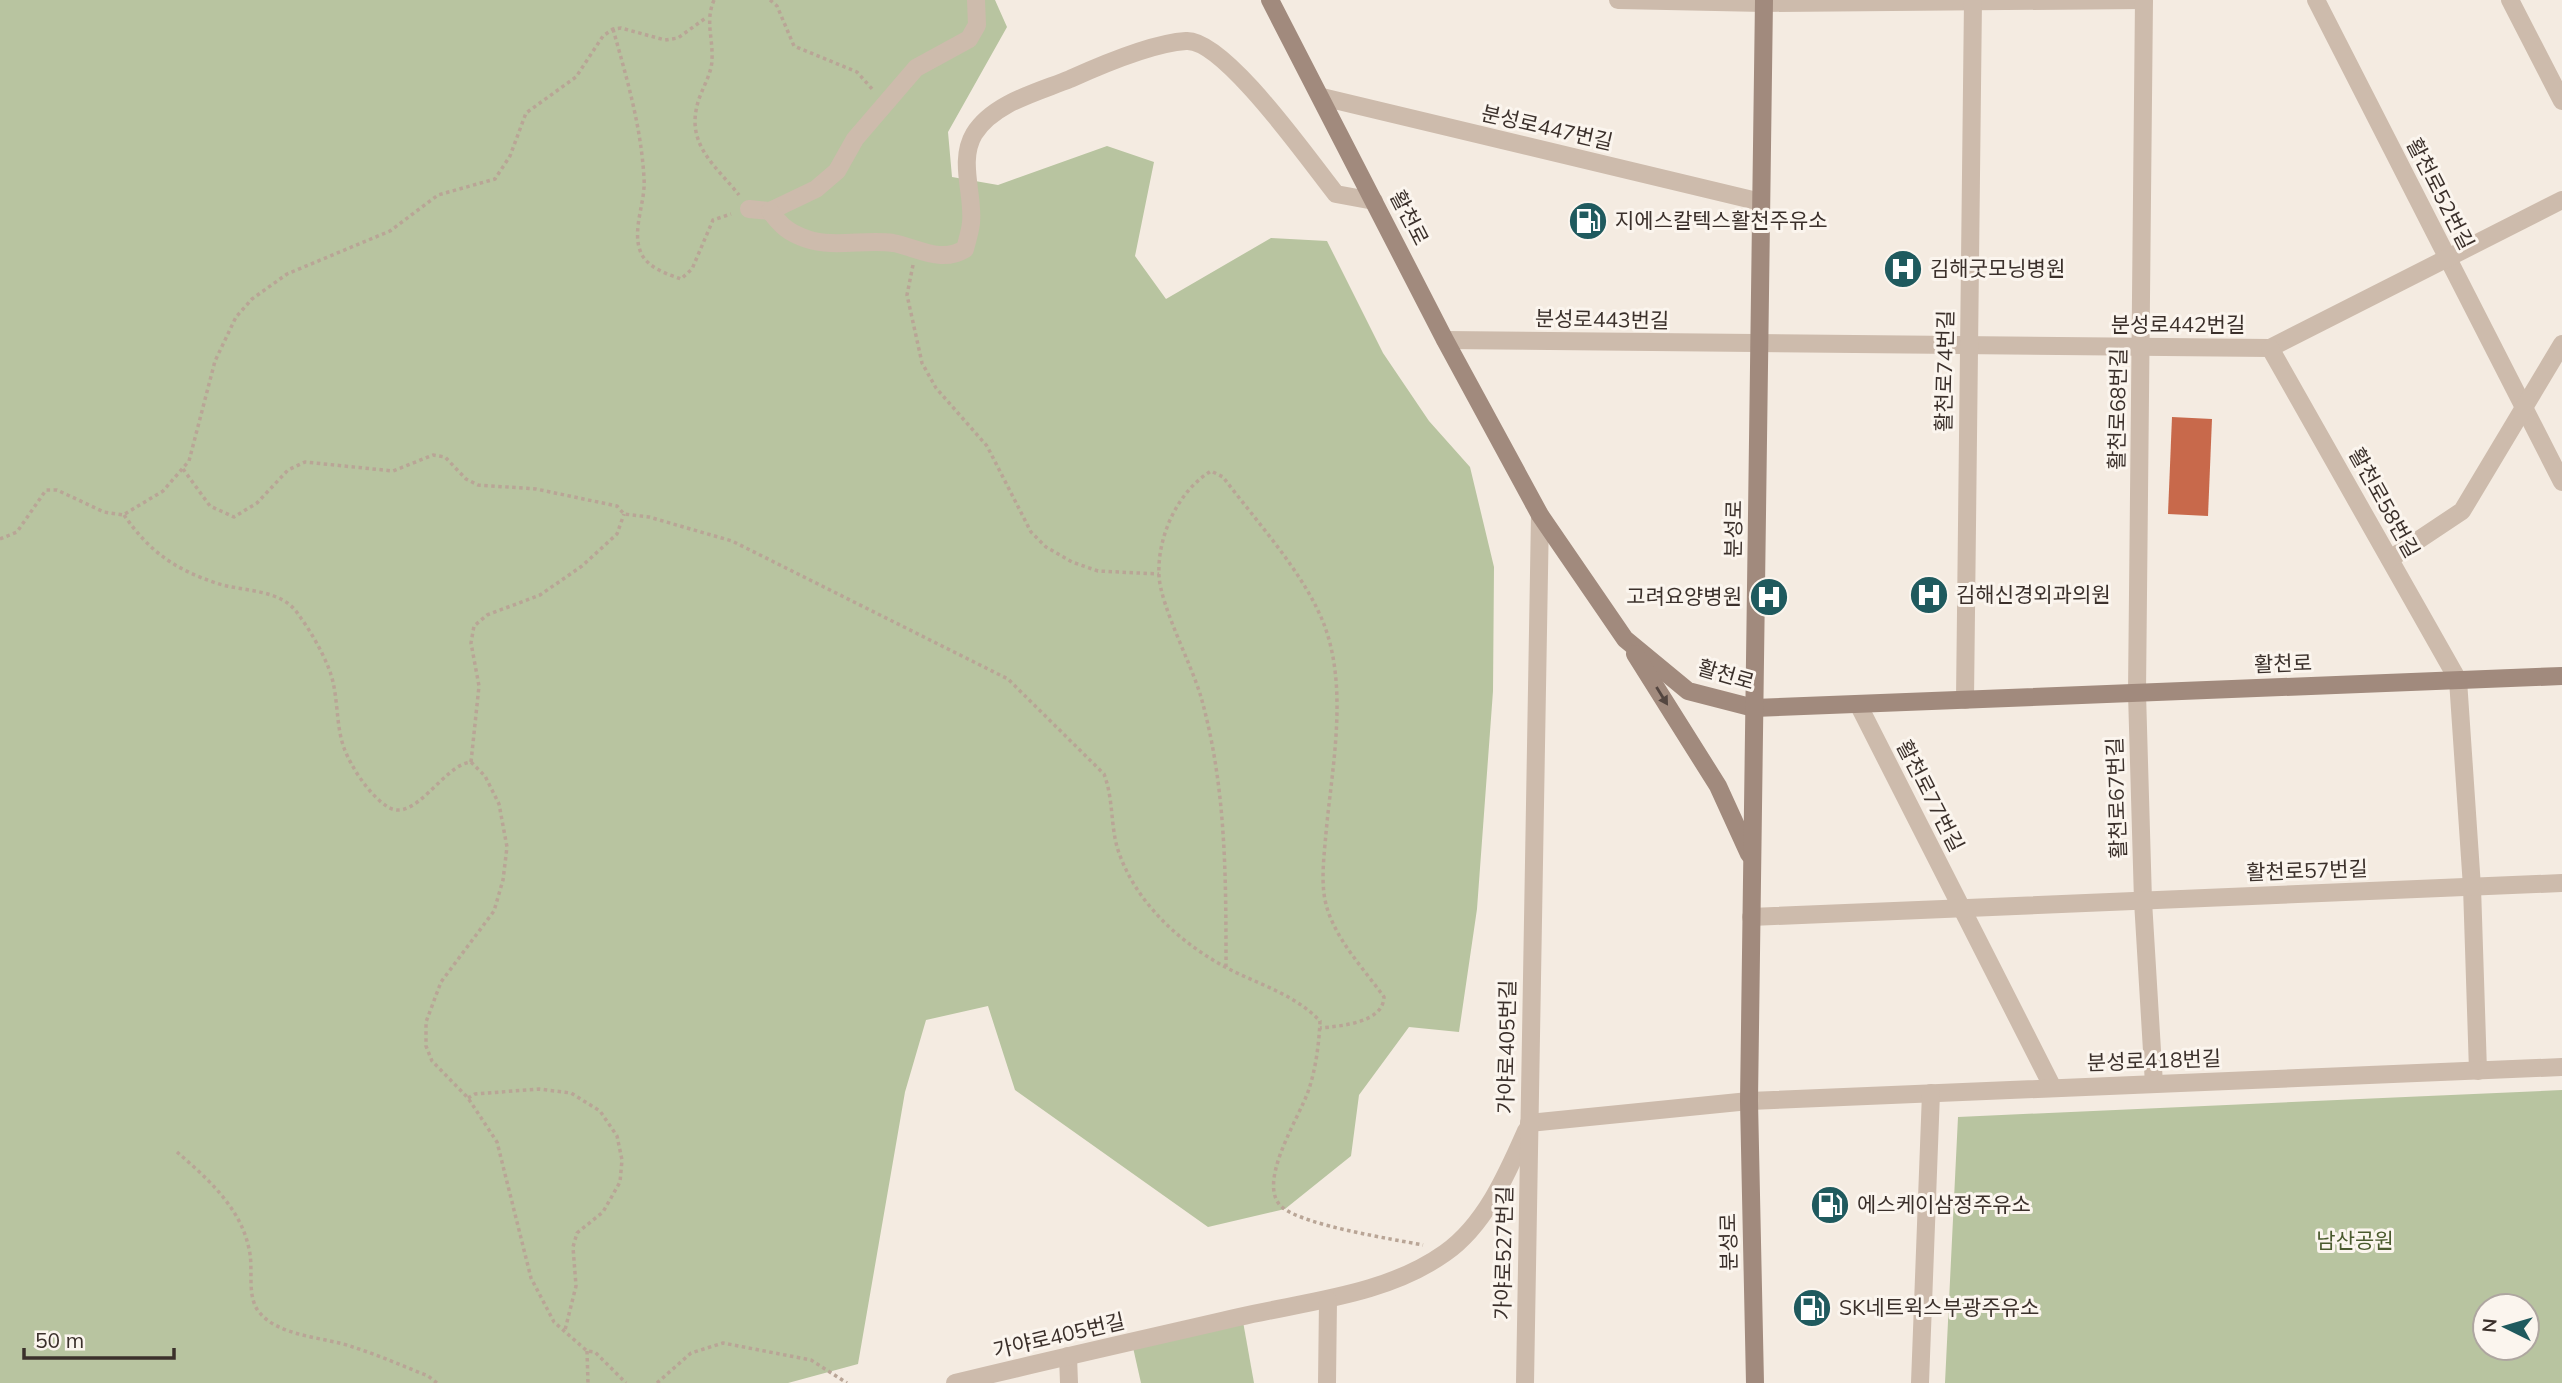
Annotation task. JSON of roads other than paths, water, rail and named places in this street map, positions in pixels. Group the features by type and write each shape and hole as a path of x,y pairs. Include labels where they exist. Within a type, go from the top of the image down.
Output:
{"street":[{"path":"749,209 770,211 816,189 837,171 855,139 916,68 969,39 977,24 976,0"},
{"name":"활천로","path":"1270,0 1445,340 1540,516 1625,639 1688,691 1754,708 2562,676"},
{"path":"1618,0 2144,0"},
{"name":"활천로68번길","path":"2137,693 2144,0"},
{"name":"활천로52번길","path":"2316,0 2562,482"},
{"path":"2510,0 2562,100"},
{"name":"활천로74번길","path":"1965,700 1973,1"},
{"name":"분성로","path":"1755,1383 1749,1101 1764,2"},
{"path":"770,211 785,230 810,241 895,243 918,253 954,257 965,250 971,222 967,165 973,136 991,114 1079,75 1153,48 1188,40 1208,46 1250,84 1336,194 1374,201"},
{"name":"분성로447번길","path":"1322,97 1761,202"},
{"name":"분성로442번길","path":"1759,345 2270,348 2562,200"},
{"name":"분성로443번길","path":"1445,340 1759,345"},
{"path":"2390,559 2462,511 2562,344"},
{"name":"활천로58번길","path":"2270,348 2458,680"},
{"name":"가야로405번길","path":"955,1383 1328,1300 1420,1269 1466,1237 1504,1181 1529,1123 1540,516"},
{"path":"1625,639 1718,786 1752,861"},
{"path":"2458,680 2472,887 2479,1071"},
{"name":"활천로67번길","path":"2137,693 2143,901 2154,1084"},
{"name":"활천로77번길","path":"1858,704 2053,1088"},
{"name":"활천로57번길","path":"2143,901 2562,883"},
{"path":"1751,917 2143,901"},
{"name":"분성로418번길","path":"1749,1101 2562,1068"},
{"path":"1920,1383 1931,1093"},
{"path":"1529,1123 1749,1101"},
{"name":"가야로527번길","path":"1525,1383 1529,1123"},
{"path":"1327,1383 1328,1300"},
{"path":"1068,1356 1069,1383"}],"place":[{"name":"지에스칼텍스활천주유소","path":"1588,221"},
{"name":"김해굿모닝병원","path":"1903,269"},
{"name":"김해신경외과의원","path":"1929,595"},
{"name":"고려요양병원","path":"1769,597"},
{"name":"에스케이삼정주유소","path":"1830,1205"},
{"name":"SK네트윅스부광주유소","path":"1812,1308"}],"park label":[{"name":"남산공원","path":"2355,1241"}]}
